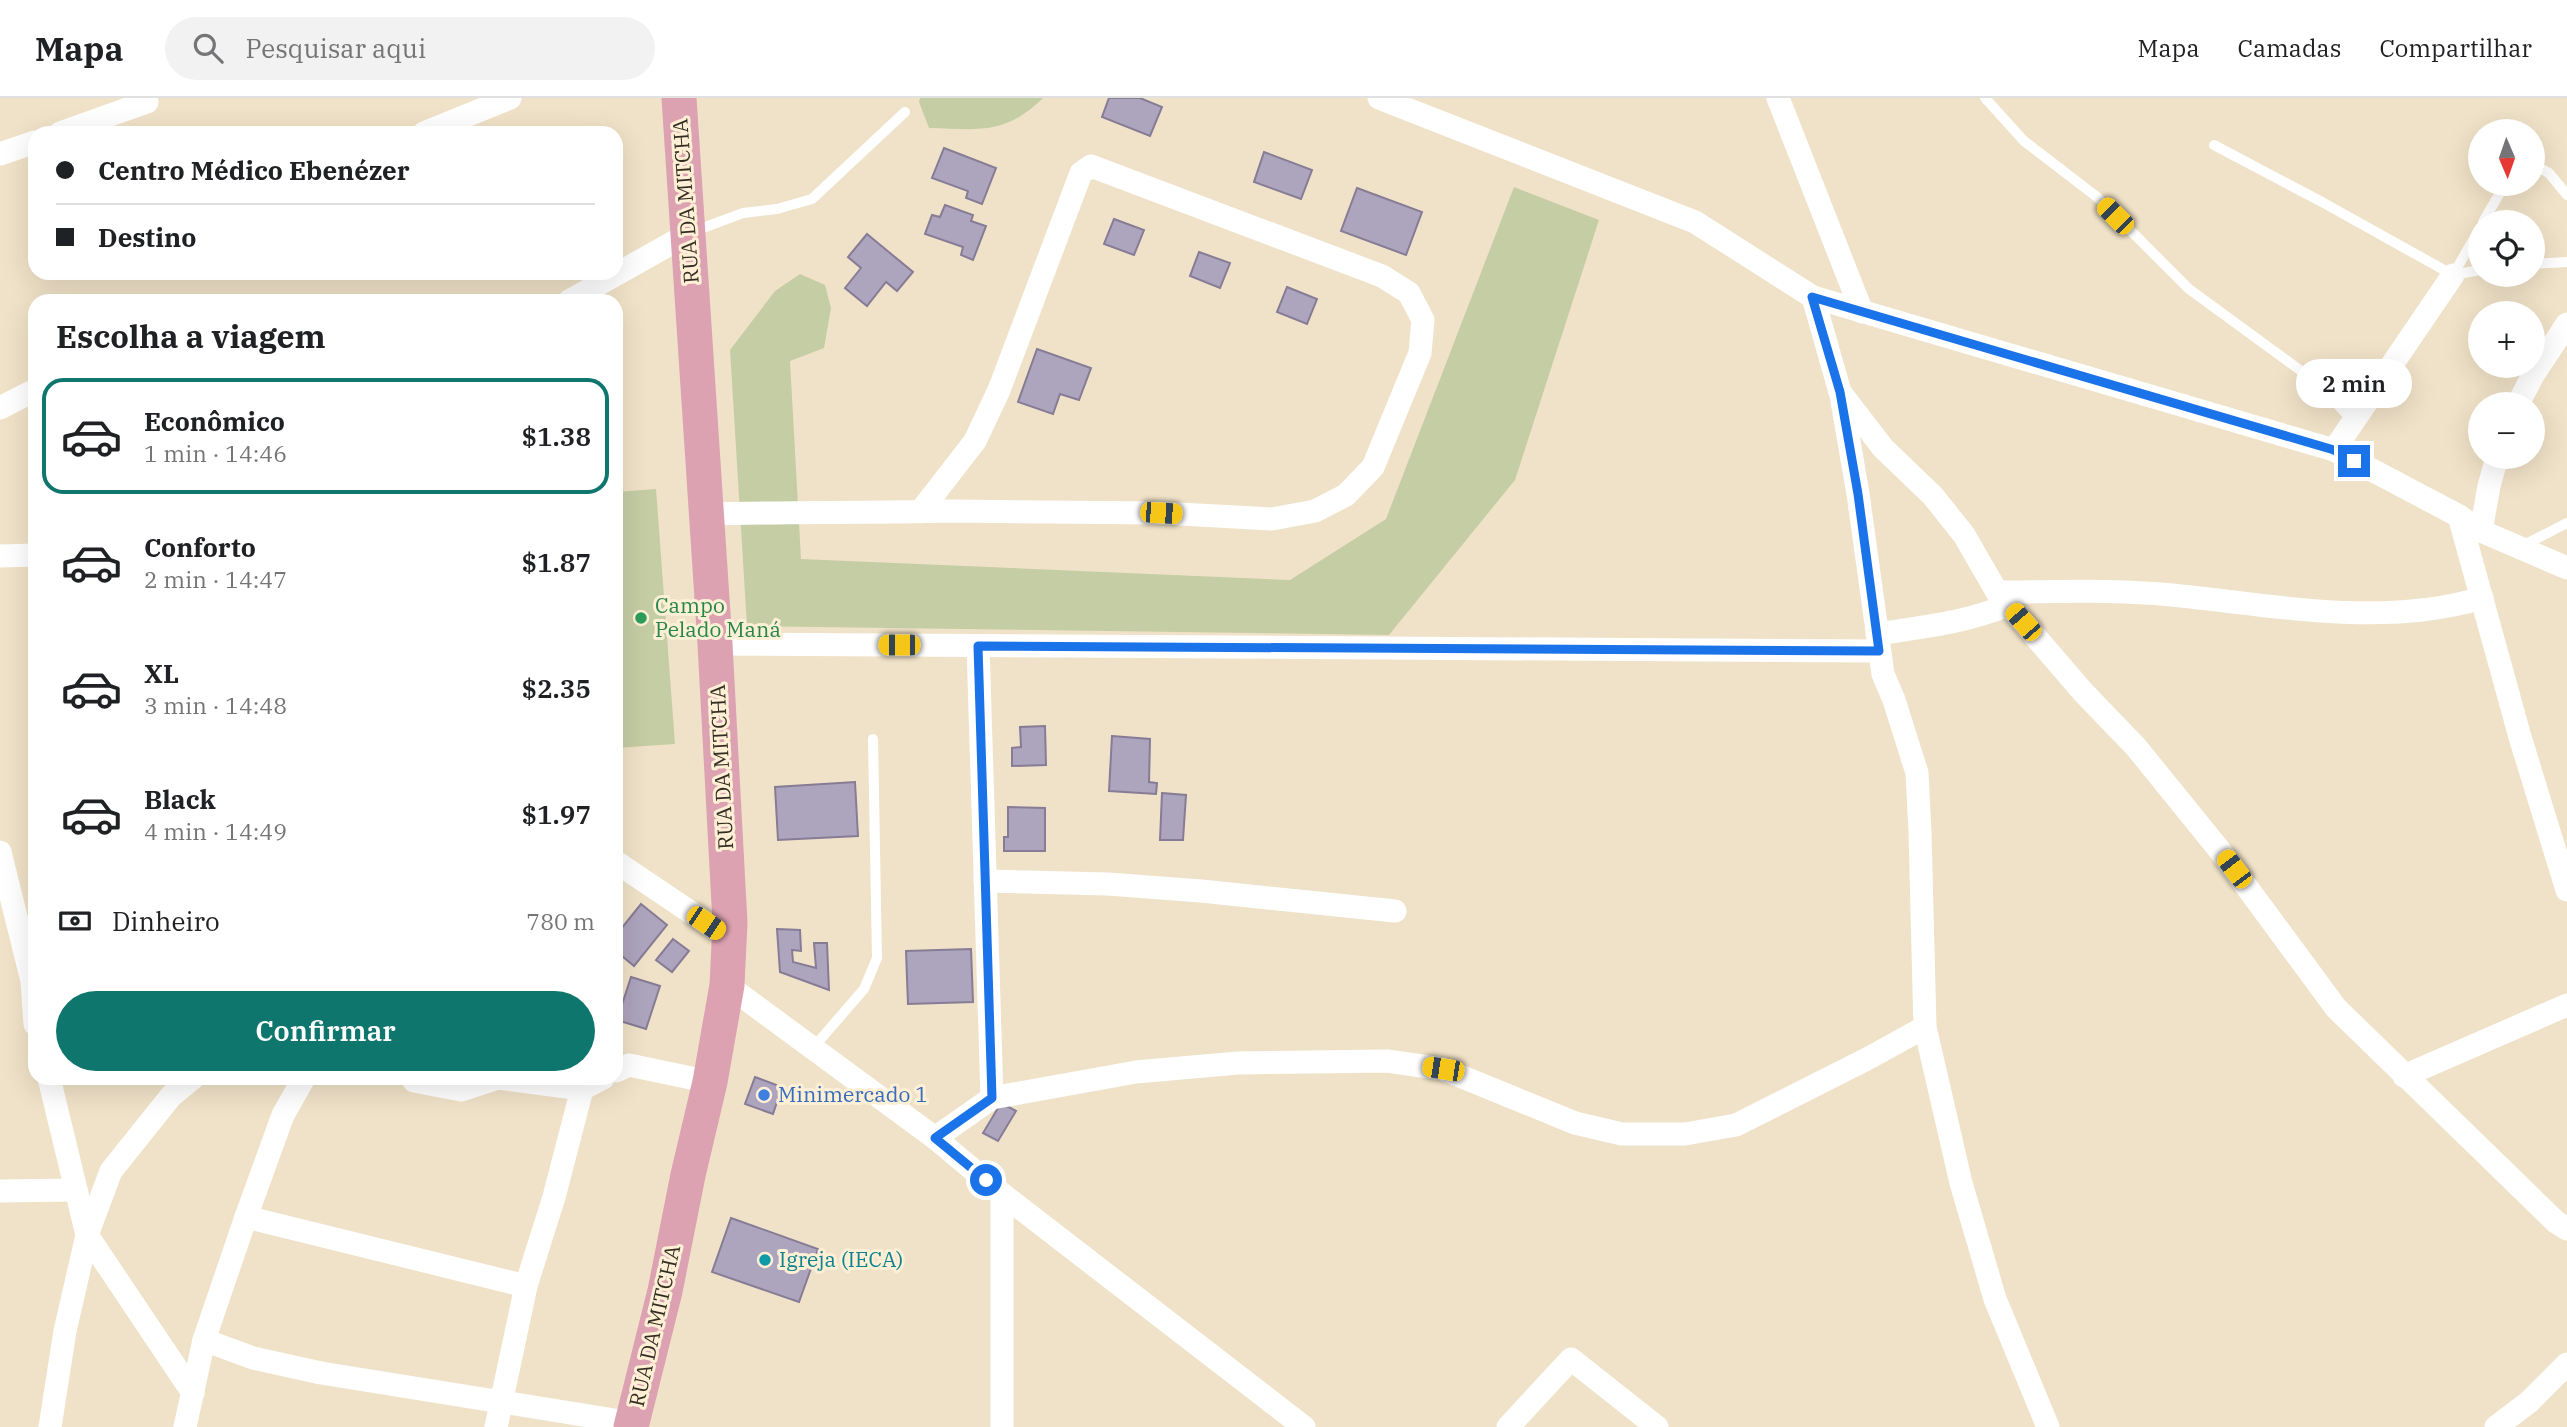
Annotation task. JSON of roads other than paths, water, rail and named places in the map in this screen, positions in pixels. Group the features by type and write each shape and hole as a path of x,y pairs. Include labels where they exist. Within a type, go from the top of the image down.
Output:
{"main road":[{"name":"RUA DA MITCHA","path":"632,1425 665,1290 710,1082 727,985 729,938 727,845 679,98"}],"street":[{"path":"441,126 510,98"},
{"path":"1379,98 1695,222 1812,297 2334,450 2459,516 2481,531 2567,568"},
{"path":"1778,98 1862,312"},
{"path":"80,126 147,102"},
{"path":"0,154 28,144"},
{"path":"706,513 1161,513 1272,519 1315,511 1346,495 1373,467 1420,354 1423,320 1409,293 1382,276 1091,166 1081,173 999,390 975,441 920,512"},
{"path":"623,271 688,234"},
{"path":"2334,450 2453,275"},
{"path":"581,294 606,280"},
{"path":"1812,297 1840,392 1858,494 1883,674 1895,700 1917,773 1924,1027 1961,1183 1995,1299 2048,1427"},
{"path":"2524,392 2567,324"},
{"path":"1840,392 1883,449 1933,496 1964,535 2002,598 2082,692 2136,747 2229,862 2336,1008 2556,1222 2567,1229"},
{"path":"0,408 28,394"},
{"path":"2481,531 2494,469"},
{"path":"2459,516 2520,737 2567,890"},
{"path":"0,556 28,555"},
{"path":"715,644 978,646 1878,643 1981,616 2002,598 2169,594 2250,604 2392,614 2450,608 2482,598"},
{"path":"978,646 992,1098"},
{"path":"0,852 28,965"},
{"path":"623,867 729,938"},
{"path":"985,881 1135,886 1395,911"},
{"path":"727,985 935,1138 1002,1194 1304,1427"},
{"path":"2404,1076 2567,1004"},
{"path":"935,1138 992,1098 1136,1072 1212,1065 1387,1061 1443,1069 1574,1123 1622,1134 1685,1135 1736,1125 1924,1027"},
{"path":"623,1068 629,1065 710,1082"},
{"path":"51,1085 87,1235 193,1392"},
{"path":"50,1427 65,1331 87,1235 111,1171 171,1096 184,1085"},
{"path":"185,1427 204,1340 283,1115 300,1085"},
{"path":"435,1085 461,1090 476,1085"},
{"path":"551,1085 582,1089 590,1085"},
{"path":"496,1427 526,1286 554,1197 582,1089"},
{"path":"0,1191 76,1190"},
{"path":"1002,1194 1002,1427"},
{"path":"246,1217 526,1286"},
{"path":"204,1340 253,1358 321,1373 632,1425"},
{"path":"1508,1427 1572,1359 1657,1427"},
{"path":"2496,1427 2529,1402 2567,1364"}],"lane":[{"path":"1985,98 2024,141 2096,197 2189,289 2319,384 2352,420"},
{"path":"688,234 743,213 778,209 812,199 905,113"},
{"path":"2214,145 2453,275 2468,272"},
{"path":"2545,171 2567,195"},
{"path":"2453,275 2468,249"},
{"path":"2545,263 2567,262"},
{"path":"2517,548 2567,523"},
{"path":"813,1048 864,989 877,958 873,739"}],"place":[{"name":"Campo Pelado Maná","path":"641,618"},
{"name":"Minimercado 1","path":"764,1095"},
{"name":"Igreja (IECA)","path":"765,1260"}]}
